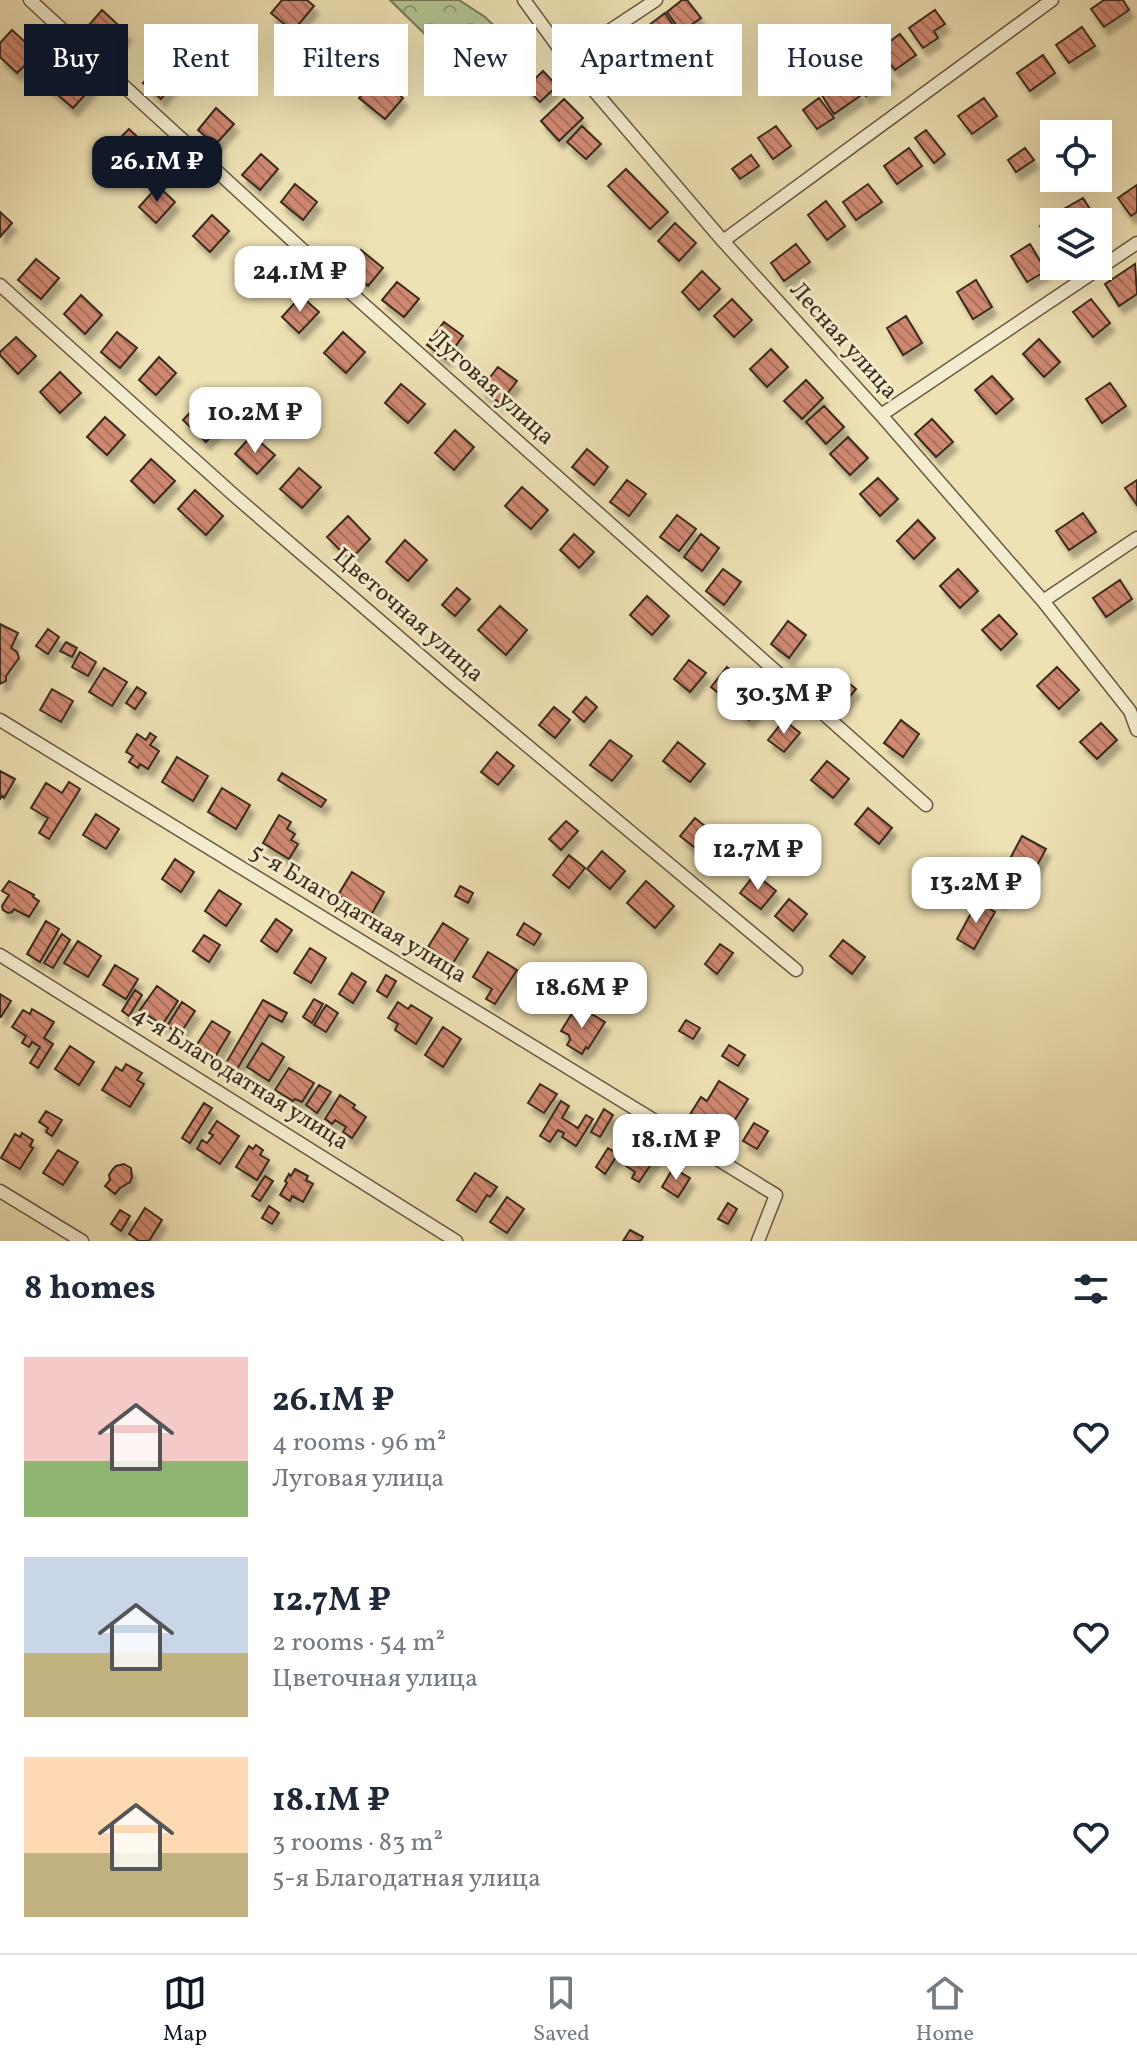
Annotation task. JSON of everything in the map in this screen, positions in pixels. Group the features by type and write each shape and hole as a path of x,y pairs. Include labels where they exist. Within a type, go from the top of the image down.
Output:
{"street":[{"name":"Луговая улица","path":"30,0 306,253 926,805"},
{"name":"Лесная улица","path":"524,0 552,38"},
{"path":"620,24 656,0"},
{"path":"723,241 1052,0"},
{"name":"Лесная улица","path":"599,96 723,241 881,415 1043,601 1130,711 1137,730"},
{"path":"881,415 1137,243"},
{"name":"Цветочная улица","path":"0,285 236,497 415,652 796,970"},
{"path":"1043,601 1137,538"},
{"name":"5-я Благодатная улица","path":"0,720 776,1195 758,1241"},
{"name":"4-я Благодатная улица","path":"0,955 456,1241"},
{"path":"0,1191 82,1241"}],"green space":[{"path":"390,0 459,0 492,24 424,24 424,33"}],"building":[{"path":"282,0 307,0 314,6 299,24 284,24 271,13"},
{"path":"682,0 687,0 701,18 692,24 675,24 667,12"},
{"path":"1104,0 1123,0 1129,10 1104,27 1091,9"},
{"path":"102,10 117,24 90,24"},
{"path":"935,10 945,24 934,31 938,38 923,48 909,28"},
{"path":"665,13 672,24 651,24"},
{"path":"1082,27 1095,46 1069,63 1056,45"},
{"path":"12,30 24,41 24,66 17,73 0,57 0,43"},
{"path":"900,34 916,55 895,70 891,65 891,41"},
{"path":"1043,55 1055,73 1030,91 1017,73"},
{"path":"543,71 552,81 552,91 540,102 534,96 536,78"},
{"path":"59,96 84,96 73,108"},
{"path":"401,96 403,98 385,119 359,98"},
{"path":"822,96 860,96 834,114"},
{"path":"819,98 834,118 817,129 803,110"},
{"path":"984,98 997,116 972,134 958,116"},
{"path":"564,99 583,118 559,141 541,121"},
{"path":"216,108 234,124 215,145 198,130"},
{"path":"582,126 601,144 586,159 567,142"},
{"path":"776,126 791,146 773,159 758,138"},
{"path":"129,129 146,145 127,165 109,149"},
{"path":"926,130 945,154 934,163 915,138"},
{"path":"909,148 922,166 897,184 884,166"},
{"path":"1025,148 1034,160 1016,172 1008,160"},
{"path":"261,154 278,169 260,190 242,175"},
{"path":"751,155 759,166 740,179 732,169"},
{"path":"626,169 668,212 650,229 608,186"},
{"path":"295,184 317,202 303,220 281,202"},
{"path":"868,184 882,202 856,220 843,202"},
{"path":"1137,185 1137,212 1131,216 1118,198"},
{"path":"158,186 175,202 156,223 139,207"},
{"path":"1083,198 1089,208 1066,208"},
{"path":"826,201 845,226 827,240 808,215"},
{"path":"0,212 12,223 0,237"},
{"path":"212,215 229,231 210,252 193,236"},
{"path":"675,223 696,243 679,261 658,241"},
{"path":"796,244 810,262 784,281 771,263"},
{"path":"1030,244 1040,261 1040,274 1027,282 1011,256"},
{"path":"361,250 383,268 368,286 346,268"},
{"path":"36,259 59,278 41,299 18,280"},
{"path":"1135,264 1137,294 1119,306 1105,284"},
{"path":"702,271 720,289 699,310 682,292"},
{"path":"976,280 992,307 973,319 957,292"},
{"path":"397,282 419,299 404,317 382,300"},
{"path":"81,295 102,315 85,334 64,314"},
{"path":"301,296 319,312 299,333 282,317"},
{"path":"732,299 752,320 734,337 714,316"},
{"path":"1091,299 1110,323 1093,337 1073,312"},
{"path":"906,316 922,343 903,355 887,328"},
{"path":"444,322 463,336 446,359 427,345"},
{"path":"117,332 137,348 120,368 101,352"},
{"path":"343,332 365,352 346,373 324,353"},
{"path":"16,337 36,356 18,374 0,355"},
{"path":"1039,339 1060,362 1044,377 1023,354"},
{"path":"771,349 788,367 767,387 750,369"},
{"path":"159,357 176,373 156,395 139,380"},
{"path":"498,367 517,381 500,403 481,389"},
{"path":"60,372 81,393 60,413 40,392"},
{"path":"992,376 1013,399 996,414 975,390"},
{"path":"806,380 823,398 802,419 784,401"},
{"path":"1110,383 1126,406 1102,423 1086,399"},
{"path":"401,384 425,404 408,423 385,403"},
{"path":"201,401 224,423 206,442 183,420"},
{"path":"824,406 844,427 826,444 806,422"},
{"path":"105,417 125,435 107,455 87,437"},
{"path":"932,419 953,442 936,457 915,434"},
{"path":"455,430 474,447 454,470 435,453"},
{"path":"252,435 275,455 257,474 235,454"},
{"path":"848,437 868,458 850,475 830,454"},
{"path":"587,449 608,467 594,485 572,467"},
{"path":"151,459 175,481 154,503 131,481"},
{"path":"299,468 321,487 302,508 280,489"},
{"path":"878,478 898,499 880,516 860,494"},
{"path":"627,480 646,494 629,516 610,502"},
{"path":"1137,480 1137,505 1125,488"},
{"path":"522,487 548,510 531,529 505,506"},
{"path":"195,490 223,516 206,535 178,509"},
{"path":"1083,513 1096,532 1069,550 1056,531"},
{"path":"677,515 696,529 679,551 660,537"},
{"path":"348,516 370,539 350,560 327,537"},
{"path":"918,520 935,538 914,559 897,541"},
{"path":"574,534 594,552 579,568 560,550"},
{"path":"701,534 719,548 702,571 684,557"},
{"path":"405,540 427,560 408,581 386,562"},
{"path":"723,569 741,582 724,605 706,591"},
{"path":"958,569 978,591 960,608 940,586"},
{"path":"1120,580 1132,599 1106,617 1093,598"},
{"path":"457,588 470,599 455,616 442,605"},
{"path":"647,596 669,616 652,635 630,615"},
{"path":"500,606 527,630 506,655 478,630"},
{"path":"999,615 1017,634 1001,650 982,630"},
{"path":"788,621 806,635 789,658 771,644"},
{"path":"0,624 18,633 11,648 19,658 6,676 6,681 0,684"},
{"path":"48,629 59,637 48,654 36,646"},
{"path":"66,642 77,648 72,657 60,651"},
{"path":"80,652 96,662 88,676 72,667"},
{"path":"689,660 706,673 690,692 674,679"},
{"path":"727,667 743,680 727,700 711,687"},
{"path":"1057,667 1079,690 1059,709 1037,686"},
{"path":"104,668 127,682 112,706 89,692"},
{"path":"834,670 856,689 841,707 819,688"},
{"path":"137,687 146,693 135,709 126,703"},
{"path":"749,688 765,700 749,720 733,707"},
{"path":"52,689 73,701 61,722 40,710"},
{"path":"586,697 597,707 584,722 573,712"},
{"path":"554,707 570,720 555,738 539,725"},
{"path":"784,720 800,733 784,752 768,740"},
{"path":"901,720 919,734 903,757 884,743"},
{"path":"1101,723 1117,740 1097,759 1080,742"},
{"path":"150,733 156,737 150,745 159,751 148,769 140,764 138,768 129,762 133,756 126,752 137,734 146,740"},
{"path":"610,740 632,756 612,781 590,765"},
{"path":"678,742 705,764 690,782 663,761"},
{"path":"497,752 514,766 498,785 481,772"},
{"path":"177,757 208,776 193,801 162,782"},
{"path":"827,761 849,779 833,798 811,780"},
{"path":"0,771 15,779 4,798 2,796 0,799"},
{"path":"282,773 326,800 321,807 278,780"},
{"path":"69,782 80,789 49,839 39,833 48,818 31,808 46,783 62,793"},
{"path":"222,788 250,805 236,829 208,812"},
{"path":"868,808 892,828 879,844 855,824"},
{"path":"96,814 119,829 106,849 83,835"},
{"path":"279,815 291,822 287,829 295,834 291,840 298,844 289,859 263,843"},
{"path":"695,818 717,836 703,854 680,836"},
{"path":"566,821 578,831 561,850 549,839"},
{"path":"1022,836 1046,849 1029,880 1005,868"},
{"path":"602,851 625,871 610,889 587,869"},
{"path":"569,855 585,868 569,888 553,875"},
{"path":"175,859 194,872 181,892 162,879"},
{"path":"352,872 384,892 371,915 338,895"},
{"path":"755,874 776,891 761,909 740,893"},
{"path":"997,874 1012,884 1000,902 985,892"},
{"path":"9,881 39,901 29,917 14,909 8,913 3,910 2,906 9,895 2,891"},
{"path":"646,881 674,906 655,928 627,903"},
{"path":"460,886 473,893 468,903 455,896"},
{"path":"219,890 241,904 226,926 205,911"},
{"path":"789,899 807,914 793,931 775,916"},
{"path":"977,902 995,912 974,949 957,939"},
{"path":"276,919 292,930 277,952 261,941"},
{"path":"46,921 59,929 40,962 27,954"},
{"path":"443,923 468,939 453,963 428,947"},
{"path":"524,923 541,934 534,945 517,935"},
{"path":"62,934 70,940 53,968 44,963"},
{"path":"204,935 220,945 209,962 193,951"},
{"path":"843,940 865,957 852,974 830,956"},
{"path":"78,941 101,956 88,977 64,963"},
{"path":"720,944 733,953 717,974 705,964"},
{"path":"310,948 326,958 311,983 294,973"},
{"path":"488,952 517,970 495,1004 486,999 492,989 473,977"},
{"path":"115,965 138,979 126,999 103,985"},
{"path":"591,970 601,976 590,996 579,989"},
{"path":"352,973 366,982 353,1003 339,994"},
{"path":"386,975 396,981 387,997 377,991"},
{"path":"157,986 178,1001 162,1025 140,1010"},
{"path":"135,990 142,995 129,1016 122,1011"},
{"path":"0,994 11,1001 1,1017 0,1017"},
{"path":"314,999 323,1004 312,1023 303,1017"},
{"path":"263,1000 287,1013 282,1022 269,1015 233,1076 222,1070"},
{"path":"182,1002 195,1011 180,1034 167,1026"},
{"path":"398,1002 408,1009 411,1005 432,1018 416,1044 395,1030 398,1024 388,1018"},
{"path":"326,1005 338,1013 326,1032 314,1025"},
{"path":"32,1009 54,1022 44,1038 53,1044 38,1068 30,1063 40,1047 32,1042 29,1047 22,1043 26,1036 12,1027 23,1010 30,1014"},
{"path":"574,1010 587,1017 590,1013 605,1022 582,1054 567,1045 569,1035 561,1031"},
{"path":"686,1020 700,1028 693,1039 679,1031"},
{"path":"212,1021 230,1032 215,1057 196,1046"},
{"path":"443,1027 461,1039 443,1067 425,1055"},
{"path":"262,1043 284,1057 269,1081 247,1067"},
{"path":"729,1045 745,1055 738,1066 722,1056"},
{"path":"70,1046 94,1062 79,1085 55,1069"},
{"path":"126,1064 142,1073 137,1080 144,1084 130,1107 102,1090 116,1067 122,1071"},
{"path":"289,1068 314,1083 302,1102 293,1101 275,1090"},
{"path":"719,1081 748,1099 729,1129 709,1116 703,1125 689,1116 701,1097 707,1101"},
{"path":"540,1084 557,1094 544,1113 528,1103"},
{"path":"319,1085 331,1092 317,1113 306,1105"},
{"path":"340,1095 366,1117 352,1138 343,1132 346,1127 335,1120 332,1124 325,1119"},
{"path":"561,1101 569,1106 562,1118 578,1128 586,1115 593,1119 576,1146 562,1137 564,1133 558,1130 550,1142 540,1136"},
{"path":"204,1103 212,1108 190,1143 182,1138"},
{"path":"604,1109 613,1115 600,1137 591,1132"},
{"path":"46,1111 62,1120 52,1136 46,1132 48,1128 39,1122"},
{"path":"217,1121 239,1136 220,1164 197,1149 202,1140 207,1143 213,1135 209,1133"},
{"path":"754,1123 768,1131 757,1149 743,1141"},
{"path":"22,1133 33,1140 30,1146 33,1148 20,1169 1,1158 15,1134 20,1137"},
{"path":"256,1145 263,1150 260,1155 269,1160 257,1180 236,1167 249,1146 253,1149"},
{"path":"639,1146 656,1157 639,1182 632,1178 635,1172 626,1166"},
{"path":"608,1148 618,1154 605,1174 596,1167"},
{"path":"58,1150 78,1162 63,1185 43,1173"},
{"path":"124,1164 131,1168 132,1177 115,1194 105,1186 113,1169"},
{"path":"673,1168 690,1178 678,1197 662,1187"},
{"path":"295,1169 308,1176 306,1180 313,1184 303,1202 292,1196 290,1201 280,1195 289,1174 291,1176"},
{"path":"475,1173 497,1187 490,1197 487,1195 476,1212 457,1200"},
{"path":"265,1176 273,1181 260,1201 252,1196"},
{"path":"507,1197 524,1209 507,1233 490,1222"},
{"path":"728,1203 737,1209 728,1224 718,1219"},
{"path":"269,1206 279,1213 272,1224 262,1218"},
{"path":"145,1208 162,1220 149,1241 139,1241 129,1234"},
{"path":"120,1210 130,1216 121,1231 111,1224"},
{"path":"630,1230 643,1237 641,1241 623,1241"}]}
